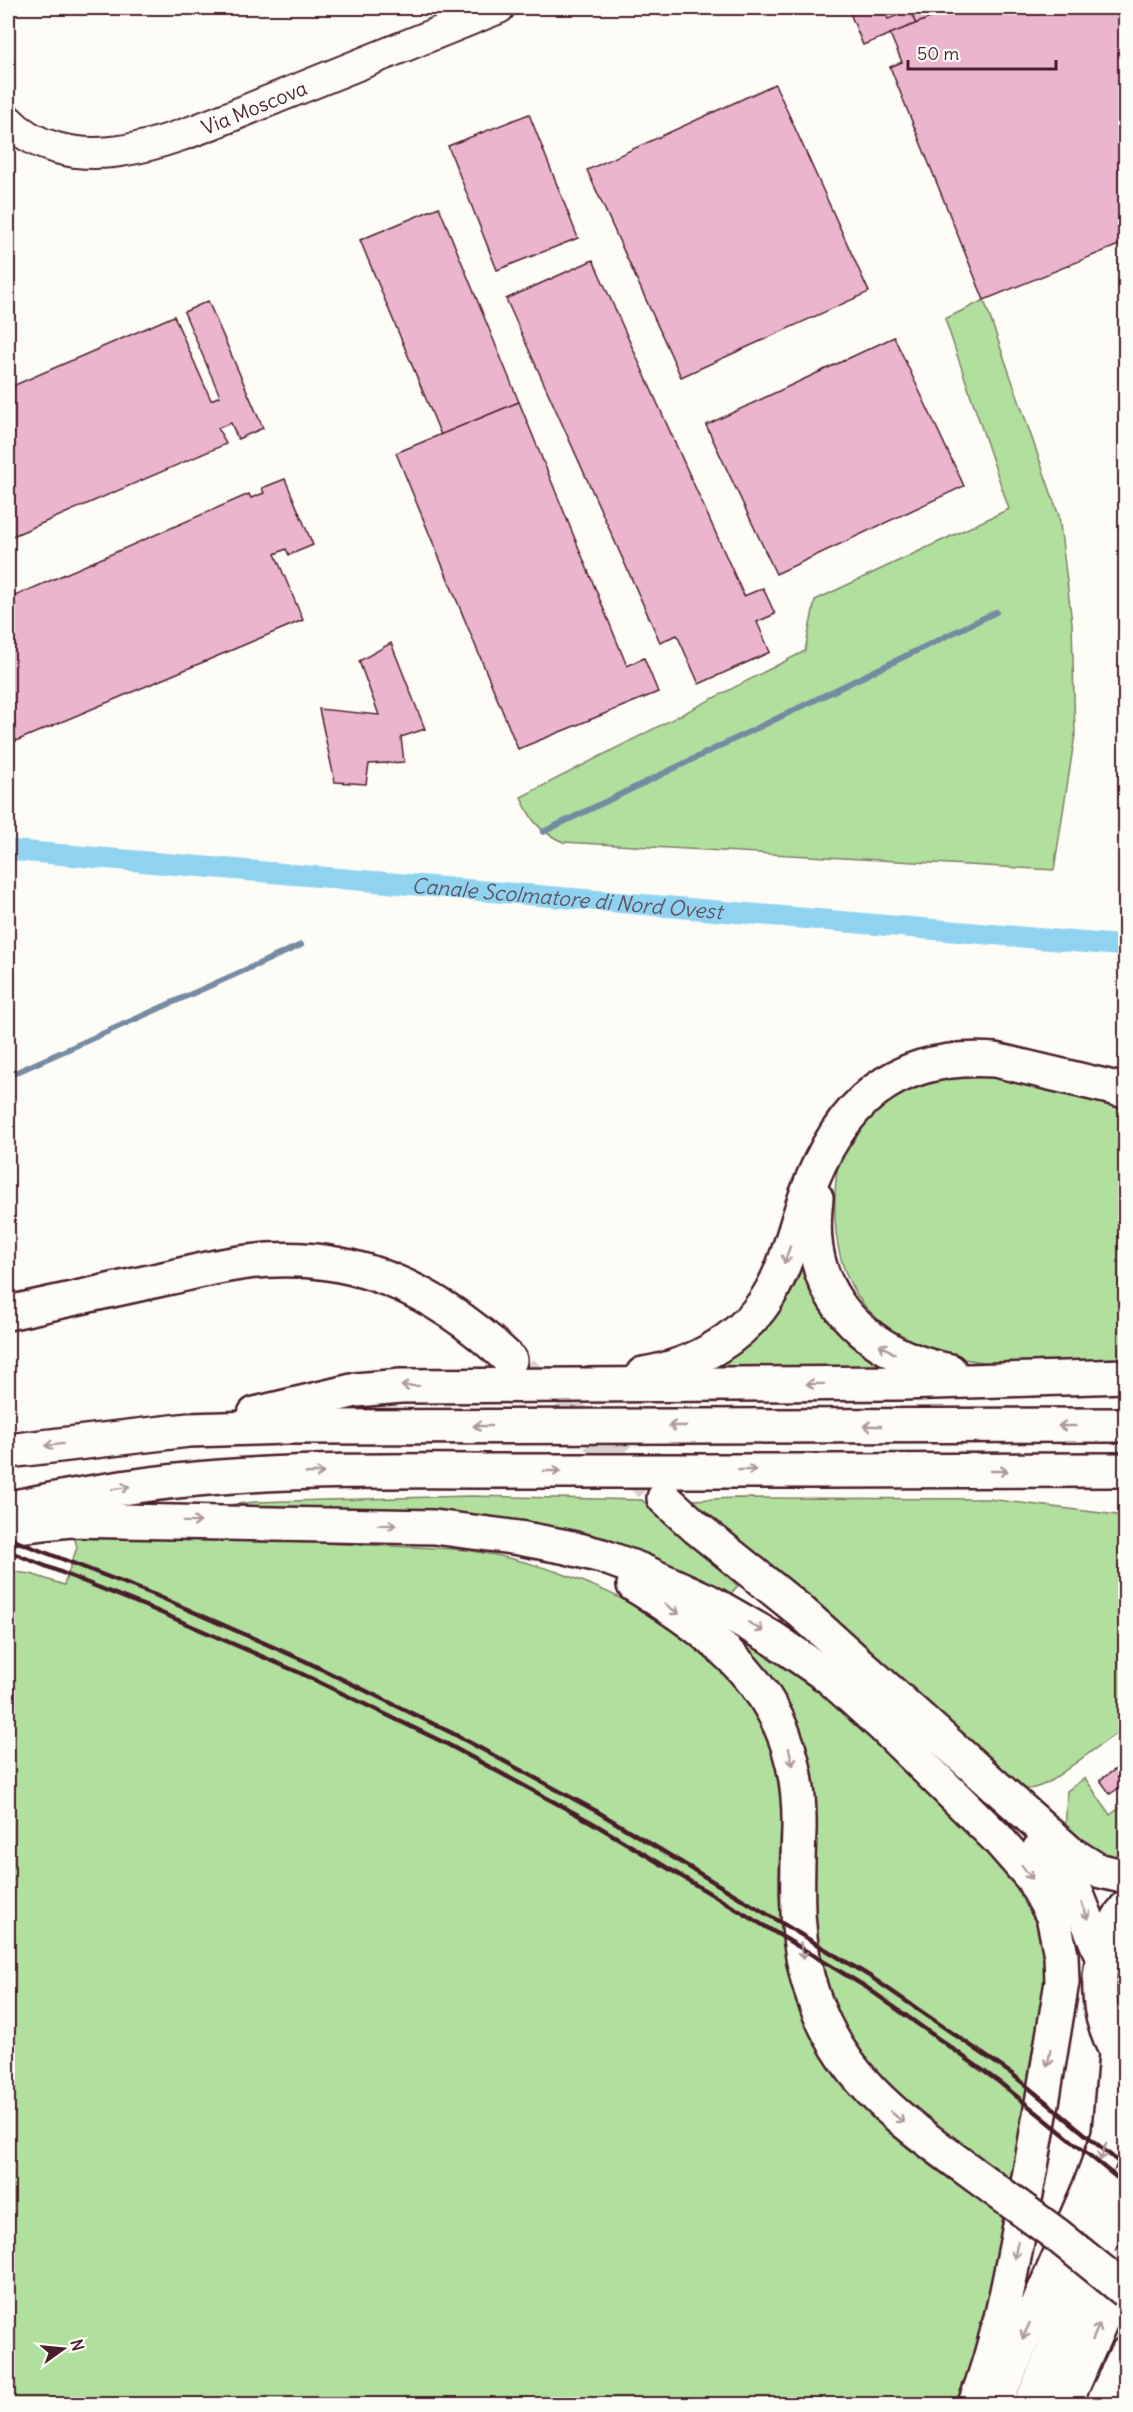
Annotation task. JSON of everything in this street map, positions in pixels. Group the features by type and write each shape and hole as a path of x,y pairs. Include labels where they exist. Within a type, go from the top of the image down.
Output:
{"main road":[{"path":"573,1384 670,1368 704,1354 739,1331 761,1307 772,1290 821,1160 839,1128 852,1111 871,1094 907,1072 941,1062 963,1059 995,1060 1125,1091"},
{"path":"821,1160 814,1227 816,1251 831,1291 844,1311 867,1335 887,1350 930,1367 951,1371 1067,1377"},
{"path":"8,1313 246,1262 291,1259 316,1261 360,1269 416,1290 472,1327 510,1360"},
{"path":"189,1430 364,1389 401,1386 902,1383 1125,1376"},
{"path":"8,1451 189,1430 343,1427 1125,1425"},
{"path":"8,1509 63,1497 142,1485 220,1477 317,1473 1125,1470"},
{"path":"1038,1471 1125,1492"},
{"path":"664,1498 829,1660 1066,1877 1085,1911 1103,1959"},
{"path":"8,1527 70,1520 434,1527 519,1538 602,1556 708,1600 801,1656 829,1677 883,1726 1022,1865 1048,1907 1058,1934 1062,1982 1031,2167 1007,2299 990,2365 975,2404"},
{"path":"697,1528 799,1610 1070,1853 1097,1870 1125,1877"},
{"path":"567,1547 609,1569 662,1602 713,1639 733,1656 766,1698 790,1750 796,1777 799,1802 797,1919 806,1972 814,1999 848,2063 875,2097 904,2123 1057,2235 1125,2291"},
{"path":"883,1726 975,1793"},
{"path":"994,2404 1089,2189 1109,2135 1121,2059 1105,2025 1099,1979 1114,1926 1125,1908"},
{"path":"1031,2404 1125,2182"},
{"path":"1065,2404 1125,2264"},
{"path":"1103,2404 1125,2354"}],"street":[{"name":"Via Moscova","path":"8,120 20,133 59,149 85,153 113,152 150,145 226,118 499,8"}],"green space":[{"path":"984,300 1059,516 1072,623 1075,735 1054,870 563,842 548,834 532,819 521,797 805,651 815,600 1009,509 945,319"},
{"path":"957,1075 986,1075 1125,1103 1125,1360 1011,1364 955,1357 928,1349 884,1325 857,1295 841,1260 837,1241 835,1189 841,1157 859,1129 882,1107 910,1090"},
{"path":"808,1244 903,1369 710,1370 747,1345 773,1318 792,1285"},
{"path":"470,1496 642,1500 738,1586 730,1595 683,1570 631,1550 202,1508 254,1502"},
{"path":"736,1498 989,1499 1125,1516 1125,1727 1049,1782 1031,1789 1012,1787 691,1500"},
{"path":"72,1529 473,1551 542,1567 576,1579 643,1610 673,1629 701,1651 736,1686 762,1724 779,1767 782,1811 779,1897 782,1925 792,1980 811,2031 839,2079 857,2101 901,2143 949,2179 968,2152 920,2117 864,2064 821,1983 778,1693 756,1659 718,1625 788,1666 836,1704 996,1849 1044,1928 1048,1975 995,2304 958,2404 869,2404 849,2397 847,2404 8,2404 8,1571 31,1574 64,1585 77,1547"},
{"path":"1085,1778 1110,1815 1125,1804 1125,1864 1113,1864 1065,1836 1067,1791"},
{"path":"1125,1947 1125,2029 1119,2009 1118,1988"}],"building":[{"path":"848,8 884,8 888,19 911,10 916,24 863,45"},
{"path":"909,8 955,8 916,24"},
{"path":"955,8 1114,8 1126,35 1126,242 984,300 890,67 902,62 890,34"},
{"path":"775,84 869,292 681,377 587,170"},
{"path":"529,114 578,238 497,270 448,146"},
{"path":"439,207 519,402 441,435 360,240"},
{"path":"593,260 744,596 763,588 775,614 757,622 770,652 699,684 677,635 660,642 506,299"},
{"path":"208,301 263,428 238,439 231,423 218,428 226,444 8,538 8,388 174,316 211,400 220,396 184,312"},
{"path":"894,337 964,486 776,574 706,425"},
{"path":"519,402 627,666 644,658 658,692 518,749 396,453"},
{"path":"285,479 313,545 289,555 286,549 275,554 303,620 16,741 8,722 8,599 249,494 251,498 264,493 262,488"},
{"path":"391,643 425,729 401,737 404,762 369,764 366,784 335,782 319,709 379,715 359,661"},
{"path":"1126,1762 1126,1783 1110,1794 1100,1780"}],"waterway":[{"path":"543,832 996,612"},
{"name":"Canale Scolmatore di Nord Ovest","path":"8,850 1126,946"},
{"path":"8,1076 301,945"}],"tunnel":[{"path":"522,1371 650,1485"}],"railway":[{"path":"8,1538 155,1595 305,1661 452,1733 598,1812 871,1977 1012,2074 1126,2168"},
{"path":"8,1551 150,1608 298,1672 447,1744 591,1822 866,1987 999,2082 1126,2185"}]}
